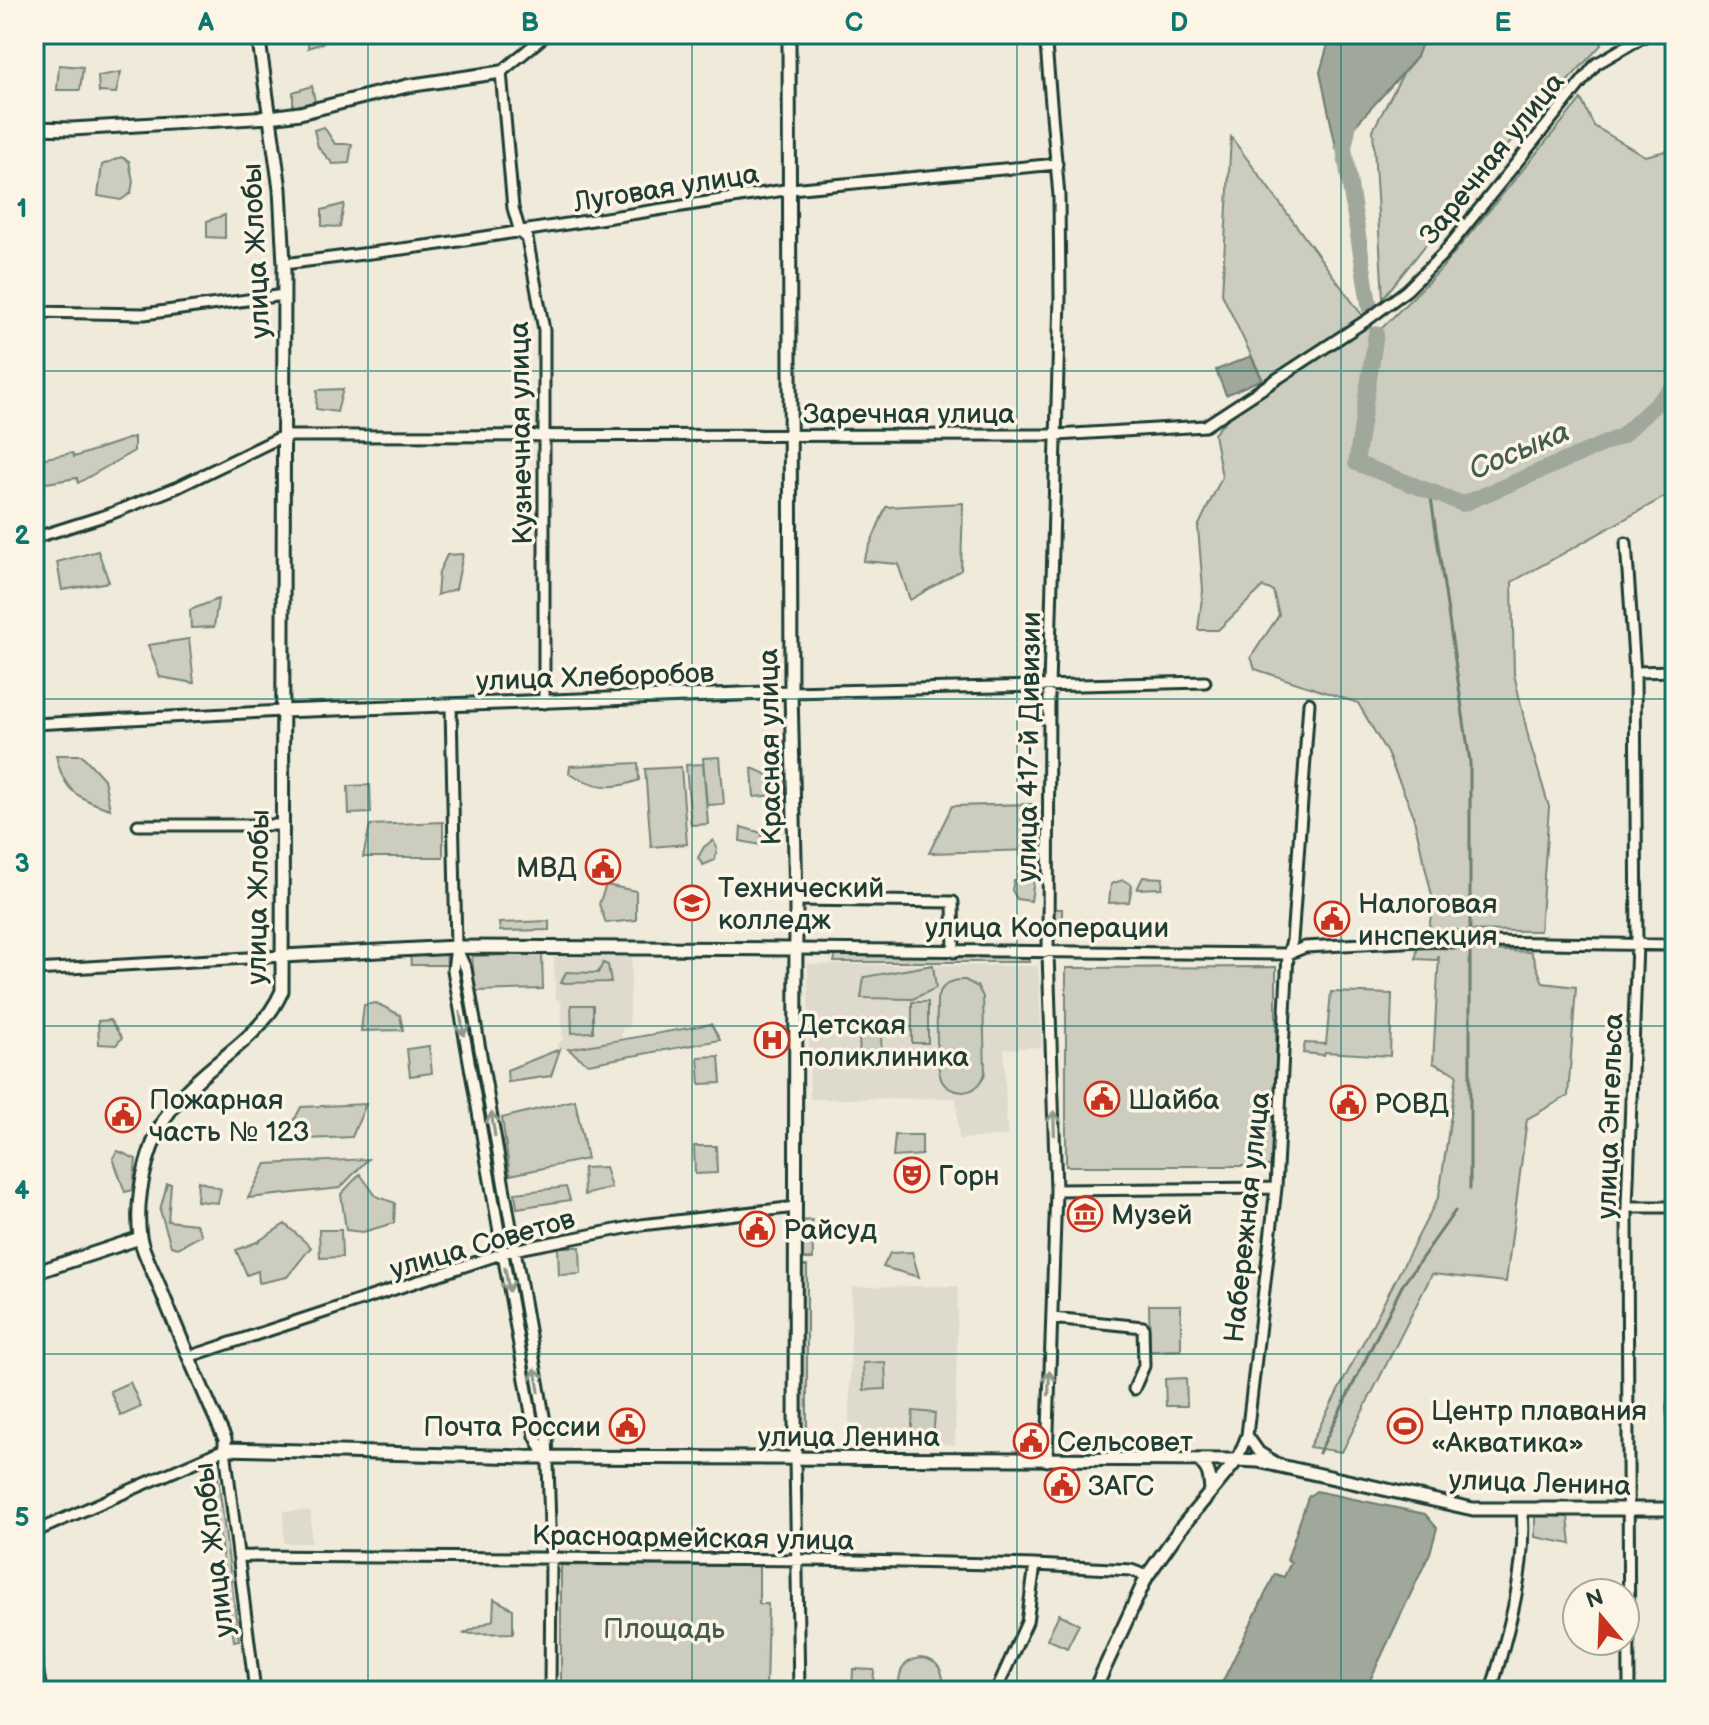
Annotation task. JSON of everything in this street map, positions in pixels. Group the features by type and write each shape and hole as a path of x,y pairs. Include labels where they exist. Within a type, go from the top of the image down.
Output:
{"street":[{"name":"улица Жлобы","path":"255,1691 225,1439 140,1238 140,1192 151,1147 177,1101 211,1067 262,1026 282,991 284,264 280,189 258,34"},
{"path":"34,128 72,129 300,113 407,86 501,72 547,34"},
{"name":"Красная улица","path":"789,34 791,692 796,900 795,1459"},
{"name":"улица 417-й Дивизии","path":"1045,34 1057,164 1060,285 1049,687 1048,953 1056,1190 1047,1461"},
{"name":"Заречная улица","path":"34,538 110,514 164,492 283,436 1057,435 1205,426 1370,318 1407,290 1443,254 1596,64 1648,34"},
{"name":"Кузнечная улица","path":"501,72 513,208 520,232 527,238 544,330 544,703"},
{"name":"Луговая улица","path":"284,264 520,232 791,189 1057,164"},
{"path":"34,312 144,314 284,295"},
{"name":"улица Энгельса","path":"1626,543 1635,672 1637,944 1627,1207 1629,1691"},
{"path":"1635,672 1675,671"},
{"name":"улица Хлеборобов","path":"34,724 282,711 791,692 1205,682"},
{"name":"Набережная улица","path":"1094,1691 1147,1576 1237,1460 1247,1435 1276,1188 1288,954 1292,941 1309,703"},
{"path":"451,706 456,947 453,970 508,1252 535,1436 546,1458 551,1557 550,1691"},
{"path":"138,825 282,825"},
{"path":"796,900 953,902 954,952"},
{"name":"улица Кооперации","path":"34,970 456,947 1288,954 1305,947 1422,941 1675,945"},
{"path":"1056,1190 1276,1188"},
{"name":"улица Советов","path":"188,1357 508,1252 641,1225 796,1207"},
{"path":"1627,1207 1675,1207"},
{"path":"34,1273 140,1238"},
{"path":"1052,1318 1143,1327 1144,1366 1134,1389"},
{"path":"1247,1435 1259,1452 1284,1467"},
{"name":"улица Ленина","path":"34,1532 225,1449 546,1458 1237,1460 1258,1461 1473,1509 1675,1509"},
{"path":"795,1459 799,1691"},
{"path":"1199,1461 1210,1474 1211,1491"},
{"path":"1491,1691 1510,1624 1522,1560 1522,1509"},
{"name":"Красноармейская улица","path":"238,1556 551,1557 1035,1565 1131,1570 1147,1576"},
{"path":"996,1691 1027,1622 1035,1565"},
{"path":"34,1655 40,1691"}],"shaded area":[{"path":"1331,34 1425,34 1417,57 1336,147 1320,72"},
{"path":"1251,356 1262,379 1226,395 1216,370"},
{"path":"554,957 632,957 629,1028 622,1028 621,1040 558,1049 557,1044 563,1040 561,1002 555,997"},
{"path":"808,964 1038,966 1042,1047 1004,1049 1007,1136 959,1139 956,1098 810,1099"},
{"path":"958,1286 955,1445 849,1435 852,1287"},
{"path":"1316,1491 1425,1514 1437,1528 1430,1553 1365,1691 1218,1691 1275,1574 1284,1577 1308,1497"},
{"path":"283,1511 311,1511 311,1543 284,1543"}],"green space":[{"path":"309,34 348,34 308,48"},
{"path":"1424,34 1598,34 1602,44 1494,160 1383,298 1373,130"},
{"path":"59,65 83,67 80,90 57,90"},
{"path":"121,72 116,93 99,92 98,76"},
{"path":"312,86 315,102 293,107 293,92"},
{"path":"1581,99 1594,126 1645,156 1675,149 1675,491 1512,582 1514,674 1549,807 1540,931 1429,930 1433,900 1412,811 1387,753 1358,703 1255,669 1251,657 1279,615 1273,591 1263,587 1218,630 1198,630 1203,590 1198,527 1222,477 1214,434 1262,378 1222,294 1231,137 1376,334 1441,269"},
{"path":"324,127 335,144 352,144 349,163 333,164 318,147 314,130"},
{"path":"121,157 129,161 133,181 131,193 121,200 98,196 102,165"},
{"path":"344,204 340,227 322,226 322,210"},
{"path":"225,215 225,238 207,237 207,221"},
{"path":"343,389 337,412 316,409 317,390"},
{"path":"134,437 134,451 78,483 77,478 34,485 34,460 72,453 74,457"},
{"path":"963,503 961,570 910,600 898,564 863,561 886,507"},
{"path":"98,551 109,582 62,590 57,562"},
{"path":"463,554 456,589 437,595 439,572 447,555"},
{"path":"218,599 214,627 191,628 190,610"},
{"path":"189,639 194,683 160,677 148,645"},
{"path":"56,755 82,755 104,779 110,809 80,797 67,785"},
{"path":"720,757 724,804 707,805 703,758"},
{"path":"638,763 639,780 620,786 587,782 569,773 570,766"},
{"path":"703,764 708,824 691,825 686,765"},
{"path":"681,767 687,844 651,847 645,769"},
{"path":"752,768 777,779 778,795 754,797"},
{"path":"370,785 371,813 349,814 348,786"},
{"path":"1032,804 1038,850 929,853 952,806"},
{"path":"443,822 443,857 363,857 370,825"},
{"path":"741,827 762,833 761,845 740,841"},
{"path":"713,840 717,848 715,860 703,865 698,858 704,847"},
{"path":"1143,877 1163,878 1162,888 1137,889"},
{"path":"1014,880 1034,880 1031,901 1017,899 1012,890"},
{"path":"1123,880 1132,885 1129,902 1109,903 1111,884"},
{"path":"606,885 636,891 636,920 606,923 599,904"},
{"path":"1052,909 1062,909 1062,935 1052,936"},
{"path":"549,921 549,930 500,931 499,923"},
{"path":"1417,949 1531,952 1543,983 1576,987 1568,1096 1527,1119 1506,1282 1432,1274 1342,1452 1309,1447 1439,1196 1457,1074 1433,1063 1439,955 1437,960 1416,959"},
{"path":"446,952 447,965 411,965 410,953"},
{"path":"836,953 1028,955 1029,962 834,962"},
{"path":"542,954 543,989 475,991 472,956"},
{"path":"603,963 608,965 611,982 561,983 566,972 598,973"},
{"path":"933,965 936,988 913,999 861,998 864,977"},
{"path":"1276,967 1276,1166 1066,1166 1066,968"},
{"path":"965,980 978,987 983,997 985,1073 977,1086 963,1092 948,1088 940,1075 937,999 947,984"},
{"path":"1331,992 1392,994 1390,1056 1303,1053 1305,1043 1326,1044"},
{"path":"912,1002 928,1002 928,1043 912,1043"},
{"path":"376,1003 400,1015 403,1030 361,1031 364,1005"},
{"path":"571,1005 593,1005 593,1032 572,1033"},
{"path":"110,1020 122,1038 116,1045 99,1044 98,1021"},
{"path":"711,1024 720,1040 588,1064 568,1049"},
{"path":"881,1034 882,1061 860,1062 859,1035"},
{"path":"429,1046 432,1073 410,1076 407,1049"},
{"path":"560,1049 551,1076 508,1082 507,1070"},
{"path":"719,1056 721,1083 700,1084 698,1057"},
{"path":"575,1100 587,1159 510,1175 502,1118"},
{"path":"366,1104 352,1137 284,1140 301,1107"},
{"path":"895,1135 922,1135 922,1155 893,1157"},
{"path":"694,1146 716,1146 717,1173 695,1174"},
{"path":"118,1151 136,1159 133,1190 125,1192 113,1158"},
{"path":"495,1152 510,1243 503,1244 488,1154"},
{"path":"368,1159 340,1188 248,1198 266,1164"},
{"path":"605,1167 611,1188 584,1195 583,1168"},
{"path":"360,1174 376,1196 395,1203 394,1223 363,1232 346,1230 341,1194"},
{"path":"198,1181 221,1189 218,1203 197,1201"},
{"path":"167,1184 171,1184 168,1221 196,1224 202,1235 178,1248 171,1246 160,1210"},
{"path":"566,1187 570,1200 517,1208 515,1193"},
{"path":"812,1220 813,1259 799,1259 800,1221"},
{"path":"285,1224 311,1247 287,1277 259,1283 258,1271 247,1275 236,1250 257,1242"},
{"path":"319,1230 341,1230 342,1257 320,1258"},
{"path":"558,1247 580,1247 581,1274 559,1275"},
{"path":"912,1252 919,1277 883,1267 890,1253"},
{"path":"513,1259 527,1332 518,1328 506,1260"},
{"path":"800,1266 807,1266 807,1444 799,1441"},
{"path":"1149,1305 1181,1305 1181,1350 1150,1351"},
{"path":"885,1362 886,1389 864,1390 863,1363"},
{"path":"1186,1378 1187,1406 1166,1406 1165,1379"},
{"path":"130,1382 141,1407 121,1416 110,1391"},
{"path":"1675,1397 1675,1436 1669,1436 1667,1400"},
{"path":"913,1411 935,1413 933,1440 911,1438"},
{"path":"206,1469 217,1469 239,1640 234,1641 216,1511"},
{"path":"1535,1515 1568,1517 1571,1544 1535,1537"},
{"name":"Площадь","path":"561,1565 759,1566 759,1604 768,1604 766,1691 561,1691"},
{"path":"494,1599 513,1609 513,1633 463,1634 493,1620"},
{"path":"1059,1614 1079,1624 1067,1648 1047,1639"},
{"path":"920,1658 932,1661 940,1668 944,1691 899,1691 902,1669"},
{"path":"853,1669 874,1670 873,1691 852,1691"}],"waterway":[{"name":"Сосыка","path":"1351,114 1344,148 1370,310"},
{"name":"Сосыка","path":"1376,334 1356,463 1463,504 1622,436 1675,386"},
{"path":"1430,491 1470,762 1470,930"},
{"path":"1470,948 1470,1189"},
{"path":"1319,1453 1402,1286 1455,1211"}],"place":[{"name":"МВД","path":"603,867"},
{"name":"Технический колледж","path":"692,903"},
{"name":"Налоговая инспекция","path":"1332,919"},
{"name":"Детская поликлиника","path":"772,1040"},
{"name":"Шайба","path":"1102,1099"},
{"name":"РОВД","path":"1348,1103"},
{"name":"Пожарная часть № 123","path":"123,1115"},
{"name":"Горн","path":"912,1175"},
{"name":"Музей","path":"1085,1214"},
{"name":"Райсуд","path":"757,1229"},
{"name":"Почта России","path":"627,1426"},
{"name":"Центр плавания «Акватика»","path":"1405,1426"},
{"name":"Сельсовет","path":"1031,1441"},
{"name":"ЗАГС","path":"1062,1485"}]}
